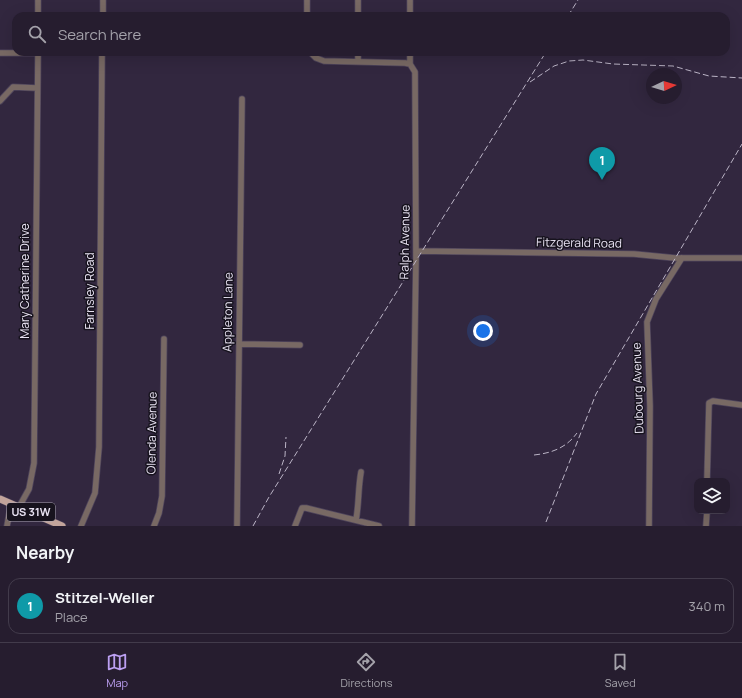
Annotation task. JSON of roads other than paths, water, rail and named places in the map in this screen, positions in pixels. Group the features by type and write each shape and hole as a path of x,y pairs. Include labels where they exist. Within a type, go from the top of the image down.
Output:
{"main road":[{"name":"US 31W","path":"0,499 58,525"}],"street":[{"path":"38,0 38,12"},
{"path":"103,0 103,12"},
{"path":"307,0 307,12"},
{"path":"358,0 358,12"},
{"path":"410,0 410,12"},
{"path":"0,53 12,53"},
{"name":"Mary Catherine Drive","path":"19,507 29,489 34,463 38,56"},
{"name":"Farnsley Road","path":"81,526 92,504 96,487 100,428 102,56"},
{"path":"314,56 321,61 410,64"},
{"path":"358,56 358,62"},
{"name":"Ralph Avenue","path":"410,56 410,64 415,72 416,78 416,251 412,526"},
{"path":"0,101 12,87 37,88"},
{"name":"Appleton Lane","path":"237,526 242,99"},
{"name":"Fitzgerald Road","path":"416,251 634,254 682,258 742,258"},
{"name":"Dubourg Avenue","path":"649,526 650,406 648,322 656,299 682,258"},
{"name":"Olenda Avenue","path":"154,526 159,513 162,496 164,339"},
{"path":"239,344 300,345"},
{"path":"707,478 708,403 713,401 742,406"},
{"path":"356,520 360,501 358,488 361,472"},
{"path":"7,526 11,504"},
{"path":"295,526 299,512 303,508 378,526"},
{"path":"706,526 707,514"}],"railway":[{"path":"570,12 578,0"},
{"path":"253,526 269,497 544,56"},
{"path":"530,82 554,66 569,61 583,60 613,64 673,66 709,76 742,78"},
{"path":"546,522 596,394 742,144"},
{"path":"534,455 547,453 558,449 573,438 577,433"},
{"path":"279,474 285,456 286,437"}],"place":[{"name":"Stitzel-Weller","path":"602,180"}]}
